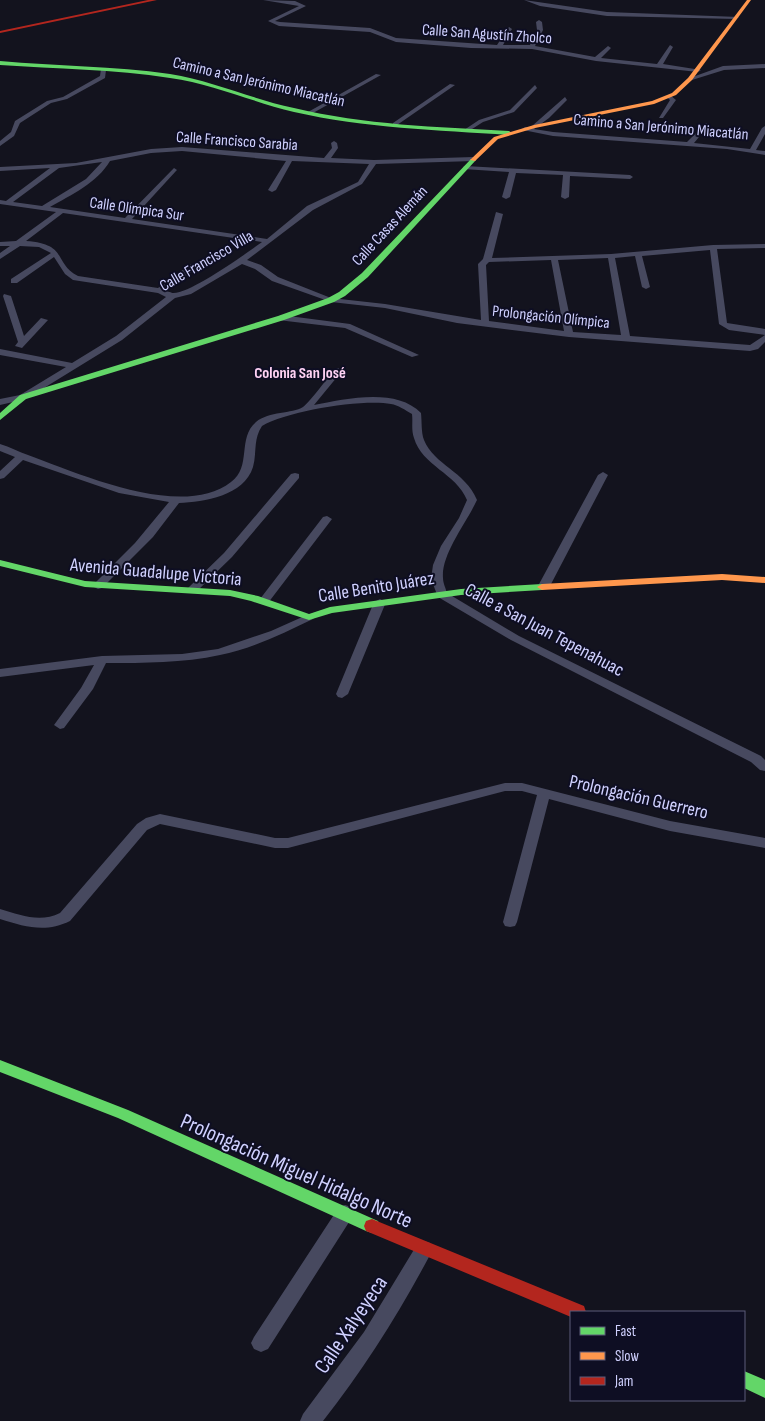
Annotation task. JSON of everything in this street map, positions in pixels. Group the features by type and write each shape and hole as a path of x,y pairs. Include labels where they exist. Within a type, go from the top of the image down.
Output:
{"street":[{"path":"2,31 156,0"},
{"name":"Calle San Agustín Zholco","path":"266,0 302,4 301,7 271,21 279,24 307,28 378,32 385,39 532,47 596,59 698,70"},
{"path":"528,0 540,4 598,13 736,17"},
{"name":"Calle Casas Alemán","path":"0,402 23,397 281,318 331,300 342,294 365,275 465,168 496,138 529,128 670,97 681,90 690,80 749,0"},
{"path":"532,47 540,30 539,22"},
{"path":"499,46 509,28"},
{"path":"339,33 347,29"},
{"path":"658,66 670,47"},
{"path":"596,59 608,48"},
{"name":"Camino a San Jerónimo Miacatlán","path":"0,62 104,70 194,80 311,112 395,124 510,133"},
{"path":"690,80 723,68 765,66"},
{"path":"0,144 9,138 16,129 18,122 49,102 65,98 103,77 104,70"},
{"path":"311,112 378,74"},
{"path":"395,124 452,85"},
{"path":"468,130 481,120 512,111 535,87"},
{"path":"661,117 673,100 670,97"},
{"path":"529,128 548,117 566,99"},
{"path":"689,144 706,125"},
{"name":"Camino a San Jerónimo Miacatlán","path":"529,128 553,134 689,144 753,150 765,153"},
{"path":"753,150 765,128"},
{"path":"326,160 335,148 334,143"},
{"name":"Calle Francisco Sarabia","path":"0,169 56,167 107,160 151,151 182,148 290,159 374,162 474,159"},
{"path":"272,190 290,159"},
{"path":"44,208 96,174 107,160"},
{"name":"Calle Francisco Villa","path":"0,417 23,397 119,338 172,296 188,292 241,261 310,208 360,183 374,162"},
{"path":"4,203 56,167"},
{"path":"465,168 630,177"},
{"path":"127,220 174,170"},
{"path":"506,197 513,170"},
{"path":"565,197 567,173"},
{"name":"Calle Olímpica Sur","path":"4,203 269,241"},
{"path":"0,257 62,211"},
{"path":"488,260 499,214"},
{"path":"0,244 45,247 54,254 70,276 76,278 160,291 172,296"},
{"path":"485,323 482,264 488,260 611,256 713,247 765,246 765,253"},
{"path":"713,247 723,324 729,327 765,332"},
{"path":"14,281 54,254"},
{"path":"638,254 646,286"},
{"path":"611,256 626,339"},
{"path":"554,258 569,334"},
{"name":"Prolongación Olímpica","path":"241,261 258,267 275,279 331,300 385,306 485,323 569,334 750,348 754,347 765,337"},
{"path":"160,291 194,266"},
{"path":"7,296 22,342"},
{"path":"281,318 347,326 415,355"},
{"path":"12,354 44,320"},
{"path":"0,352 74,366"},
{"path":"305,410 338,370"},
{"name":"Calle a San Juan Tepenahuac","path":"1,448 111,487 145,496 176,500 197,500 219,493 239,482 247,474 251,446 258,425 264,420 305,410 369,400 401,404 416,413 418,440 430,458 466,485 472,500 464,518 446,546 438,565 437,579 442,595 515,638 756,759 765,767"},
{"path":"0,476 21,456"},
{"path":"544,586 603,474"},
{"path":"192,590 228,555 294,476"},
{"path":"98,586 142,543 164,518 176,500"},
{"path":"264,601 327,518"},
{"name":"Avenida Guadalupe Victoria","path":"0,562 58,579 98,586 230,593 264,601 309,616"},
{"name":"Calle Benito Juárez","path":"0,673 102,660 182,658 220,652 275,633 309,616 330,610 380,602 544,586 722,577 765,580"},
{"path":"342,694 380,602"},
{"path":"60,726 87,689 102,660"},
{"name":"Prolongación Guerrero","path":"0,914 30,923 44,924 56,922 65,917 142,827 151,821 160,820 275,843 288,843 504,787 522,787 670,826 765,843"},
{"path":"510,922 544,794"},
{"name":"Prolongación Miguel Hidalgo Norte","path":"0,1066 123,1114 424,1249 576,1311"},
{"path":"261,1343 345,1214"},
{"name":"Calle Xalyeyeca","path":"310,1421 372,1338 400,1294 424,1249"},
{"path":"745,1379 765,1389"}],"traffic: fast":[{"path":"0,63 128,71 170,76 202,83 294,110 347,120 401,126 509,133"},
{"path":"0,417 23,397 281,318 331,300 342,294 365,275 473,160"},
{"path":"0,563 85,584 230,593 254,598 309,617 330,610 461,592 542,587"},
{"path":"0,1066 123,1114 372,1226"},
{"path":"745,1379 765,1389"}],"traffic: slow":[{"path":"473,160 496,138 534,127 654,102 674,94 690,79 749,0"},
{"path":"542,587 722,577 765,580"}],"traffic: jam":[{"path":"0,32 155,0"},
{"path":"372,1226 576,1311"}],"district":[{"name":"Colonia San José","path":"300,372"}]}
